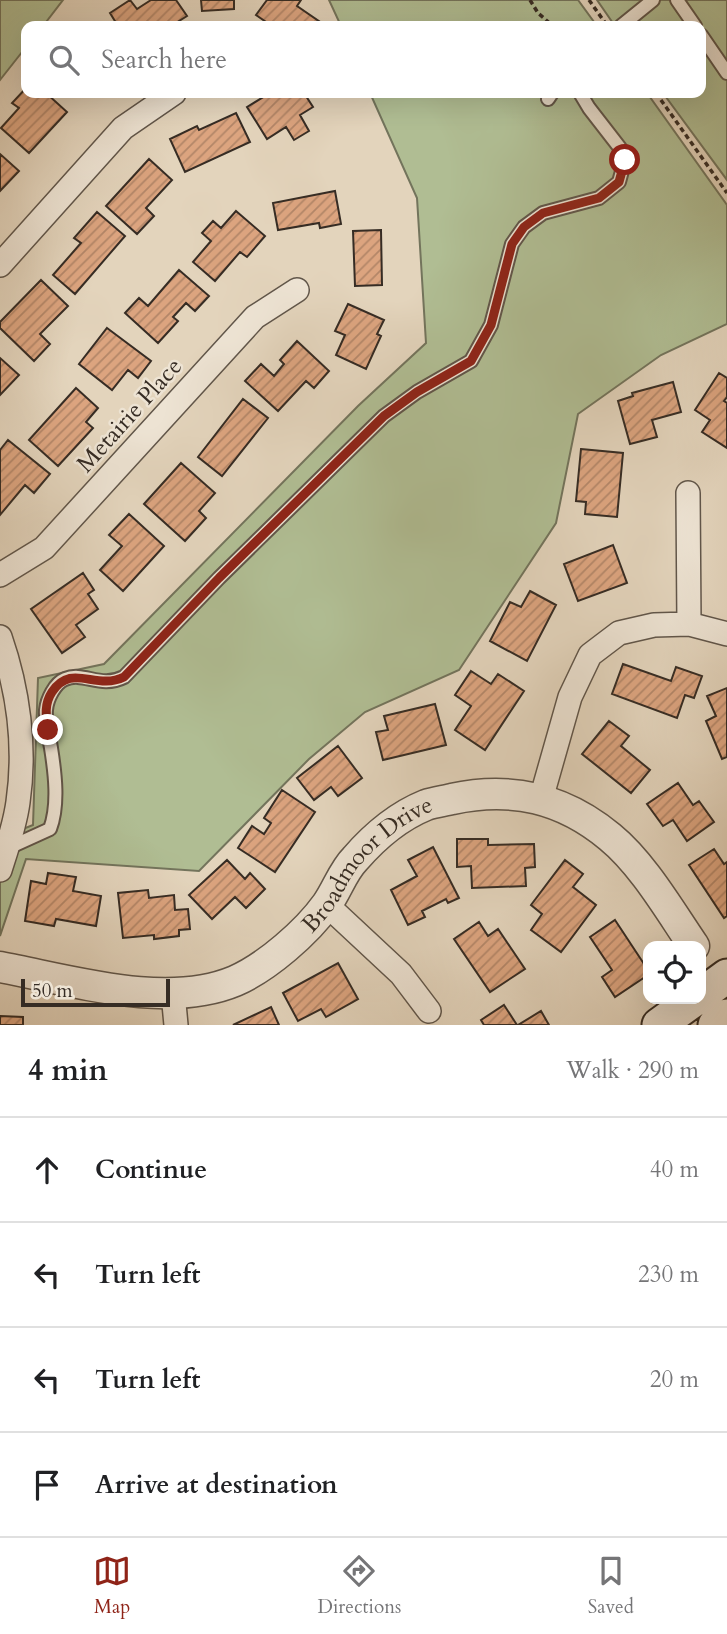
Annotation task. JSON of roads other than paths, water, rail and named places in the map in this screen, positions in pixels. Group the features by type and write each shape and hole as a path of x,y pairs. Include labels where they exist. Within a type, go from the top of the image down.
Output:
{"main road":[{"path":"659,1025 711,984"},
{"path":"715,1025 727,1016"}],"street":[{"path":"0,265 123,128 167,98"},
{"name":"Metairie Place","path":"0,575 44,548 255,317 297,290"},
{"path":"688,494 689,624"},
{"path":"541,799 570,697 590,655 619,633 654,625 689,624 727,634"},
{"path":"0,637 21,726 18,803 2,857"},
{"name":"Broadmoor Drive","path":"0,967 144,993 197,990 234,981 277,956 327,905 352,862 381,832 426,805 477,794 541,799 575,813 611,838 635,863 690,941"},
{"path":"327,905 401,974 429,1011"},
{"path":"173,993 176,1025"}],"lane":[{"path":"627,21 653,0"},
{"path":"677,0 692,21"},
{"path":"706,42 727,73"},
{"path":"2,857 50,829 55,816 52,755 46,711 48,698 54,688 63,680 72,677 107,683 124,677 219,578 384,416 417,392 471,361 491,325 512,244 524,227 543,213 599,198 619,182 625,160 620,148 584,98"}]}
